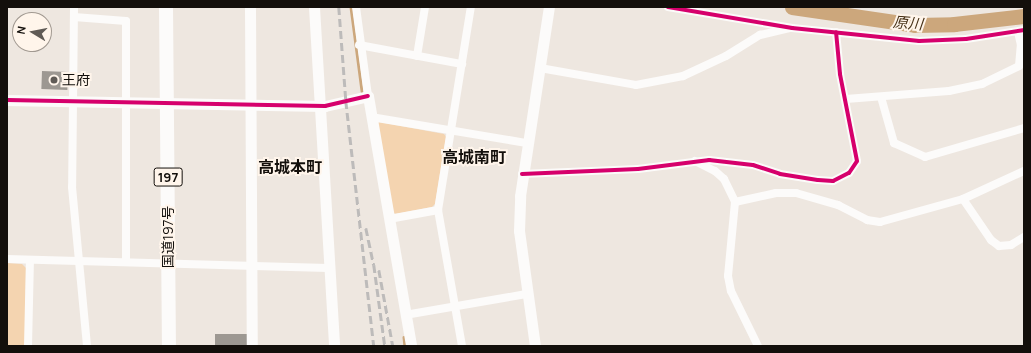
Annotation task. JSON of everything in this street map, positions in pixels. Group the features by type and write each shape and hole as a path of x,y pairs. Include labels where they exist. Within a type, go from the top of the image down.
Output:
{"highway":[{"name":"国道197号","path":"166,7 170,104 172,263 177,346"},
{"name":"国道197号","path":"170,104 174,7"},
{"name":"国道197号","path":"169,346 172,263"}],"street":[{"path":"74,7 72,187 87,346"},
{"path":"250,7 252,346"},
{"path":"314,7 328,268 334,346"},
{"path":"356,7 371,117 411,346"},
{"path":"417,56 425,7"},
{"path":"462,346 438,210 471,7"},
{"path":"535,346 526,294 519,231 522,174 549,7"},
{"path":"668,7 792,28 919,41 966,39 1021,31 1021,67 982,84 949,91 846,99"},
{"path":"74,17 126,21 126,262"},
{"path":"540,68 636,85 683,76 726,56 760,35 792,28"},
{"path":"522,174 638,169 694,160 753,165 780,174 833,181 849,173 857,161 840,74 836,32"},
{"path":"360,45 462,64"},
{"path":"7,100 127,104 319,106 368,96"},
{"path":"881,97 894,143 925,157 1024,128"},
{"path":"371,117 527,143"},
{"path":"694,160 715,171 724,179 735,202 728,276 731,291 758,346"},
{"path":"735,202 776,193 796,193 838,205 867,220 880,222 963,200 1024,171"},
{"path":"963,200 991,240 1000,246 1011,245 1024,237"},
{"path":"389,219 438,210"},
{"path":"7,259 328,268"},
{"path":"28,346 30,260"},
{"path":"406,315 526,294"}],"shaded area":[{"path":"379,122 444,134 446,137 435,204 432,207 395,214 392,211 377,124"},
{"path":"7,263 22,264 26,268 25,346 7,346"}],"building":[{"name":"王府","path":"42,71 68,72 67,90 41,89"},
{"path":"215,334 249,334 249,346 215,346"}],"waterway":[{"path":"351,7 362,91"},
{"name":"原川","path":"792,7 915,25 954,24 1024,16"},
{"path":"404,337 405,346"}],"railway":[{"path":"339,7 346,101 374,346"},
{"path":"366,228 374,265 385,346"},
{"path":"379,270 393,346"}],"cycle path":[{"path":"668,7 792,28 919,41 966,39 1024,30"},
{"path":"522,174 638,169 709,160 753,165 780,174 833,181 849,173 857,161 840,74 836,32"},
{"path":"7,100 325,106 368,96"}],"place":[{"name":"王府","path":"54,80"}],"district":[{"name":"高城南町","path":"474,157"},
{"name":"高城本町","path":"290,167"}]}
